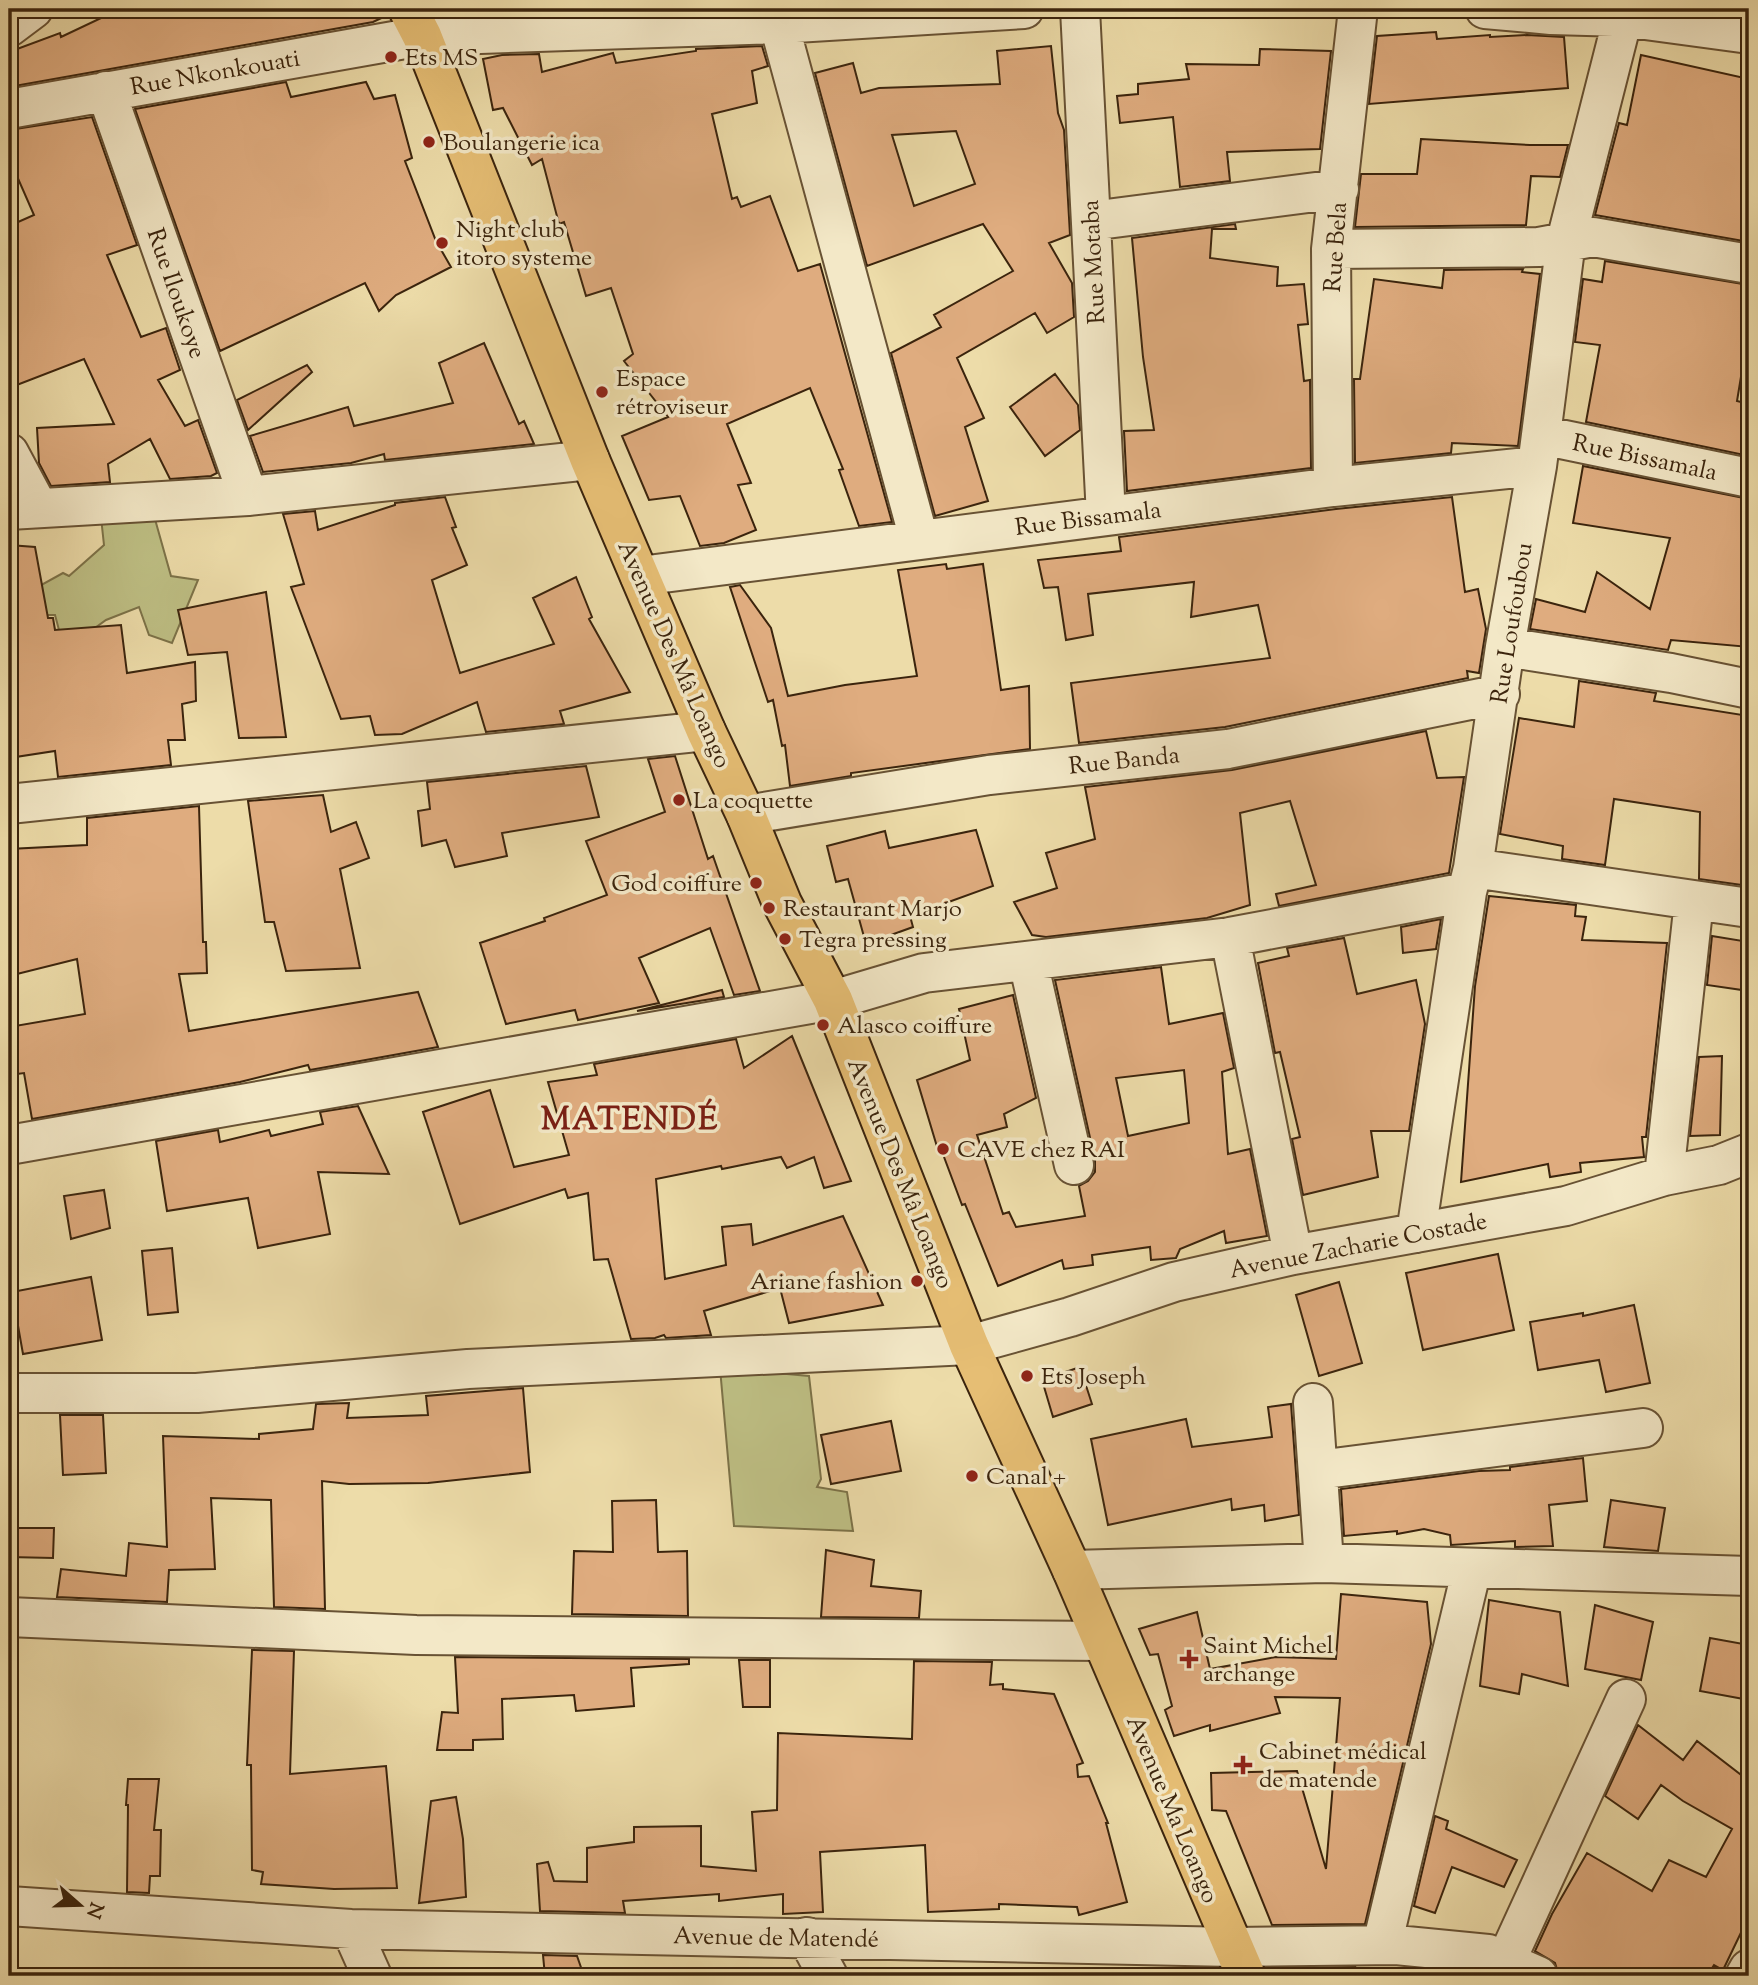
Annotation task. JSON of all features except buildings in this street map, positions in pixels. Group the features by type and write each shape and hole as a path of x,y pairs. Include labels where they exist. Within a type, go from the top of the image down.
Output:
{"main road":[{"name":"Avenue Des Mâ Loango","path":"415,22 590,460 782,903 833,1000 969,1345 1072,1570 1101,1641"},
{"name":"Avenue Ma Loango","path":"1101,1641 1239,1962"}],"street":[{"path":"9,27 33,9"},
{"name":"Rue Nkonkouati","path":"9,109 106,91 415,22 686,17 779,24 1024,9"},
{"name":"Rue Motaba","path":"1080,9 1107,516"},
{"name":"Rue Bela","path":"1333,487 1331,249 1358,9"},
{"path":"1485,9 1623,17 1749,34"},
{"name":"Rue Loufoubou","path":"1416,1233 1539,450 1566,241 1623,17"},
{"path":"779,24 919,539"},
{"name":"Rue Iloukoye","path":"106,91 248,496"},
{"path":"1091,221 1339,189"},
{"path":"1331,249 1539,247 1594,237 1749,264"},
{"name":"Rue Bissamala","path":"640,576 1333,487 1539,450 1749,478"},
{"path":"9,453 23,508 248,496 590,460"},
{"path":"1506,648 1671,673 1749,689"},
{"name":"Rue Banda","path":"746,815 989,775 1228,749 1500,694"},
{"path":"9,804 706,731"},
{"path":"9,1145 833,1000 924,973 1230,937 1470,880 1749,908"},
{"path":"1664,1177 1695,901"},
{"path":"1230,937 1293,1255"},
{"path":"1028,961 1074,1165"},
{"name":"Avenue Zacharie Costade","path":"9,1393 197,1393 468,1369 969,1345 1070,1317 1174,1282 1293,1255 1566,1206 1664,1177 1720,1165 1749,1153"},
{"path":"1313,1403 1324,1563"},
{"path":"1318,1470 1643,1428"},
{"path":"1072,1570 1324,1563 1749,1576"},
{"path":"1382,1945 1472,1568"},
{"path":"9,1617 416,1635 1101,1641"},
{"path":"1500,1966 1626,1699"},
{"name":"Avenue de Matendé","path":"9,1906 351,1929 807,1937 1239,1962 1382,1945 1500,1966"},
{"path":"351,1929 372,1976"},
{"path":"807,1937 828,1976"},
{"path":"1745,1976 1749,1969"}],"green space":[{"path":"151,505 171,576 198,580 172,643 149,635 139,607 106,620 84,636 59,630 55,615 41,615 38,591 43,584 63,573 69,576 104,545 100,508"},
{"path":"720,1368 809,1376 821,1479 817,1487 847,1492 853,1531 734,1526"}],"place":[{"name":"Ets MS","path":"391,57"},
{"name":"Boulangerie ica","path":"429,142"},
{"name":"Night club itoro systeme","path":"442,243"},
{"name":"Espace rétroviseur","path":"602,392"},
{"name":"La coquette","path":"679,800"},
{"name":"God coiffure","path":"756,883"},
{"name":"Restaurant Marjo","path":"769,908"},
{"name":"Tegra pressing","path":"785,939"},
{"name":"Alasco coiffure","path":"823,1025"},
{"name":"CAVE chez RAI","path":"943,1149"},
{"name":"Ariane fashion","path":"917,1281"},
{"name":"Ets Joseph","path":"1027,1376"},
{"name":"Canal +","path":"972,1476"},
{"name":"Saint Michel archange","path":"1189,1659"},
{"name":"Cabinet médical de matende","path":"1243,1765"}],"district":[{"name":"MATENDÉ","path":"630,1118"}]}
